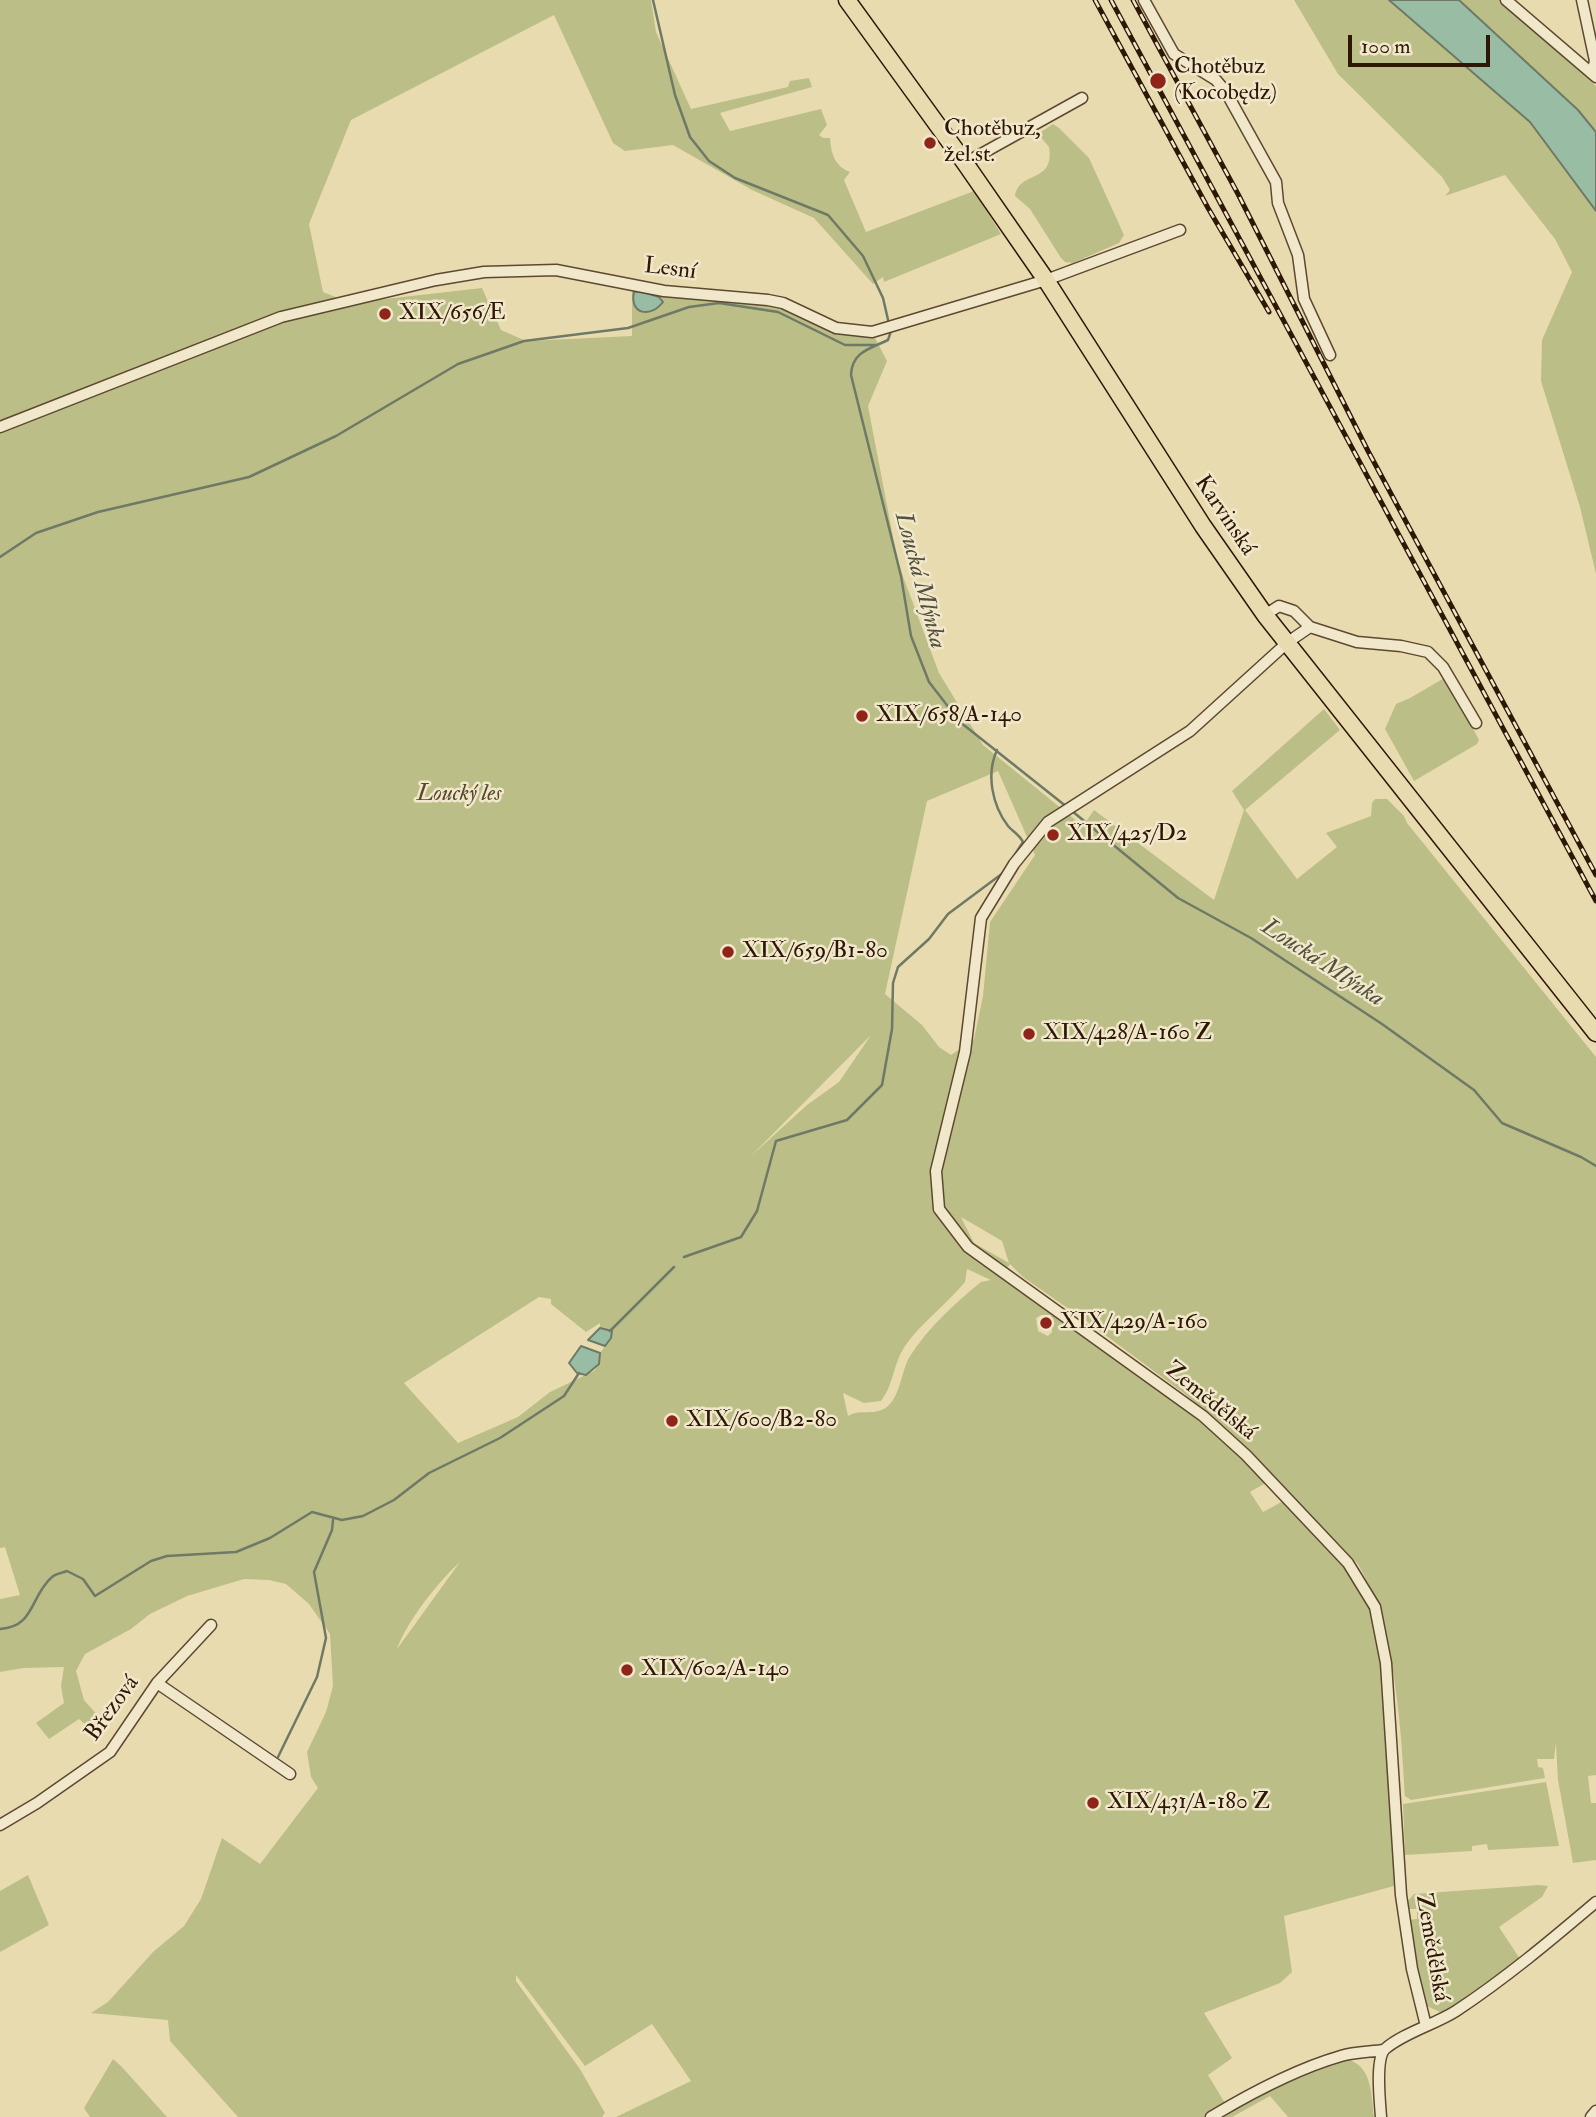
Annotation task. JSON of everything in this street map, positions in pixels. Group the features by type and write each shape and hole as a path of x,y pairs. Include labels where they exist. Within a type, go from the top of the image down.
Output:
{"main road":[{"name":"Karvinská","path":"847,0 1046,279 1181,494 1265,615 1596,1032"}],"street":[{"path":"1144,0 1174,54 1216,80 1226,92 1276,182 1278,203 1298,255 1304,299 1330,355"},
{"path":"1506,0 1594,75"},
{"path":"1582,0 1595,61 1594,75"},
{"path":"965,163 1082,98"},
{"name":"Lesní","path":"0,427 281,317 436,279 484,272 556,270 664,291 768,300 783,303 836,328 872,332 1046,279 1180,230"},
{"path":"1265,615 1279,607 1294,611 1310,627 1357,642 1401,646 1428,652 1443,667 1476,723"},
{"name":"Zemědělská","path":"1310,627 1288,642 1190,731 1048,822 1022,853 981,918 965,1052 936,1171 939,1209 968,1247 1203,1416 1246,1455 1348,1563 1375,1607 1386,1663 1401,1895 1412,1969 1426,2026"},
{"name":"Březová","path":"0,1825 37,1803 110,1752 157,1682 211,1625"},
{"path":"157,1682 290,1774"},
{"name":"Zemědělská","path":"1384,2050 1452,2014 1504,1979 1596,1902"},
{"path":"1211,2117 1257,2091 1300,2072 1342,2056 1384,2050"},
{"path":"1381,2117 1379,2061 1384,2050"},
{"path":"1591,2117 1596,2111"}],"green space":[{"name":"Loucký les","path":"0,0 651,0 656,32 691,109 788,87 790,81 809,78 812,87 720,113 730,131 821,109 827,125 819,135 830,138 834,158 850,172 844,180 866,232 974,191 1001,234 884,282 883,277 873,284 814,218 752,190 673,145 625,151 613,143 554,15 351,120 309,224 323,292 350,303 482,288 501,330 526,341 632,336 632,291 664,291 768,300 836,328 872,332 887,361 868,406 898,563 939,673 983,745 1083,826 1094,810 1214,900 1244,810 1232,791 1324,709 1340,730 1245,810 1297,879 1337,847 1326,833 1371,816 1375,799 1387,799 1404,816 1596,1057 1596,1775 1588,1776 1591,1803 1596,1803 1596,1860 1573,1863 1558,1780 1556,1743 1554,1759 1537,1759 1538,1767 1543,1768 1545,1778 1411,1800 1405,1796 1398,1707 1388,1645 1370,1587 1357,1563 1248,1450 1185,1394 1023,1277 1010,1264 1001,1277 1023,1289 1177,1399 1269,1481 1250,1492 1263,1512 1287,1499 1349,1568 1364,1594 1375,1626 1389,1698 1392,1737 1394,1886 1284,1916 1292,1972 1280,1983 1204,2013 1232,2058 1208,2075 1225,2103 1204,2117 616,2117 691,2081 652,2024 585,2066 516,1975 516,1981 580,2069 605,2113 602,2117 238,2117 170,2041 168,2020 91,2013 108,2002 153,1952 184,1926 201,1899 222,1838 260,1864 318,1788 311,1777 307,1752 326,1712 333,1686 330,1634 309,1604 286,1584 244,1579 187,1596 150,1614 131,1629 85,1654 76,1671 84,1700 100,1718 93,1731 79,1719 49,1739 36,1723 64,1703 61,1686 64,1667 23,1668 0,1672 0,1599 20,1595 5,1547 0,1548","holes":["998,771 1035,855 990,922 983,996 974,1039 951,1055 939,1047 922,1025 885,994 927,801","871,1035 839,1082 807,1105 751,1156","961,1217 1002,1241 1009,1263 974,1243","967,1269 991,1280 981,1282 971,1290 942,1316 925,1336 910,1356 896,1395 888,1406 879,1411 848,1416 843,1393 864,1403 881,1401 889,1388 905,1346 965,1282","539,1297 551,1299 551,1304 586,1332 600,1323 600,1328 612,1332 594,1371 550,1392 518,1417 458,1443 404,1383","1051,1315 1052,1332 1048,1336 1038,1331 1036,1318","460,1562 397,1649 416,1614 442,1580"]},
{"path":"1294,0 1389,0 1530,122 1596,211 1596,574 1580,507 1541,381 1542,340 1572,272 1555,239 1505,175 1445,196 1450,190 1442,177 1338,74"},
{"path":"1459,0 1500,0 1596,86 1596,132 1578,110"},
{"path":"1053,124 1089,158 1124,235 1119,243 1073,263 1065,262 1061,258 1030,209 1015,196 1023,183 1047,167 1049,147 1038,134"},
{"path":"1446,677 1479,740 1477,744 1414,781 1385,729 1396,704"},
{"path":"1546,1782 1559,1846 1488,1850 1487,1844 1472,1846 1472,1851 1405,1855 1403,1804"},
{"path":"28,1875 49,1925 0,1952 0,1891"},
{"path":"1548,1886 1542,1897 1499,1927 1520,1959 1442,2013 1425,2005 1410,1943 1408,1920 1417,1919 1417,1909 1406,1909 1407,1902 1414,1894"},
{"path":"113,2059 167,2117 90,2117 84,2108"},
{"path":"1350,2060 1358,2064 1367,2076 1374,2117 1288,2117 1270,2096 1232,2117 1223,2117 1285,2084"}],"shaded area":[{"path":"1389,0 1459,0 1578,110 1596,132 1596,211 1530,122"},
{"path":"640,291 659,297 663,302 653,310 642,312 633,300 634,292"},
{"path":"600,1328 612,1331 605,1346 588,1340"},
{"path":"581,1346 600,1353 599,1364 586,1375 577,1373 569,1363"}],"waterway":[{"name":"Loucká Mlýnka","path":"653,0 675,95 690,137 709,161 735,178 828,215 863,256 883,298 889,324"},
{"path":"0,557 36,533 98,512 249,477 336,436 458,364 524,341 628,328 689,307 719,303 778,312 845,345 875,345"},
{"name":"Loucká Mlýnka","path":"891,331 888,340 858,356 851,375 901,576 911,636 929,682 960,722 1067,807"},
{"path":"684,1257 741,1237 757,1211 776,1141 847,1120 882,1085 892,1029 893,983 898,967 929,939 948,914 1003,873 1023,842 1002,818 992,789 992,769 997,750"},
{"name":"Loucká Mlýnka","path":"1072,811 1178,898 1251,938 1382,1024 1474,1090 1502,1123 1596,1166"},
{"path":"610,1331 674,1267"},
{"path":"0,1629 20,1623 53,1576 67,1571 83,1579 95,1596 151,1561 167,1556 236,1552 270,1538 312,1512 342,1520 363,1516 394,1500 429,1473 500,1438 564,1396 579,1373"},
{"path":"278,1757 317,1677 326,1638 314,1572 332,1530 333,1520"}],"railway":[{"path":"1095,0 1208,208 1269,312"},
{"path":"1111,0 1596,901"},
{"path":"1133,0 1238,194 1368,451 1596,875"}],"place":[{"name":"Chotěbuz (Kocobędz)","path":"1158,81"},
{"name":"Chotěbuz, žel.st.","path":"930,143"},
{"name":"XIX/656/E","path":"385,314"},
{"name":"XIX/658/A-140","path":"862,716"},
{"name":"XIX/425/D2","path":"1053,835"},
{"name":"XIX/659/B1-80","path":"728,952"},
{"name":"XIX/428/A-160 Z","path":"1029,1034"},
{"name":"XIX/429/A-160","path":"1046,1323"},
{"name":"XIX/600/B2-80","path":"672,1421"},
{"name":"XIX/602/A-140","path":"627,1670"},
{"name":"XIX/431/A-180 Z","path":"1093,1803"}]}
